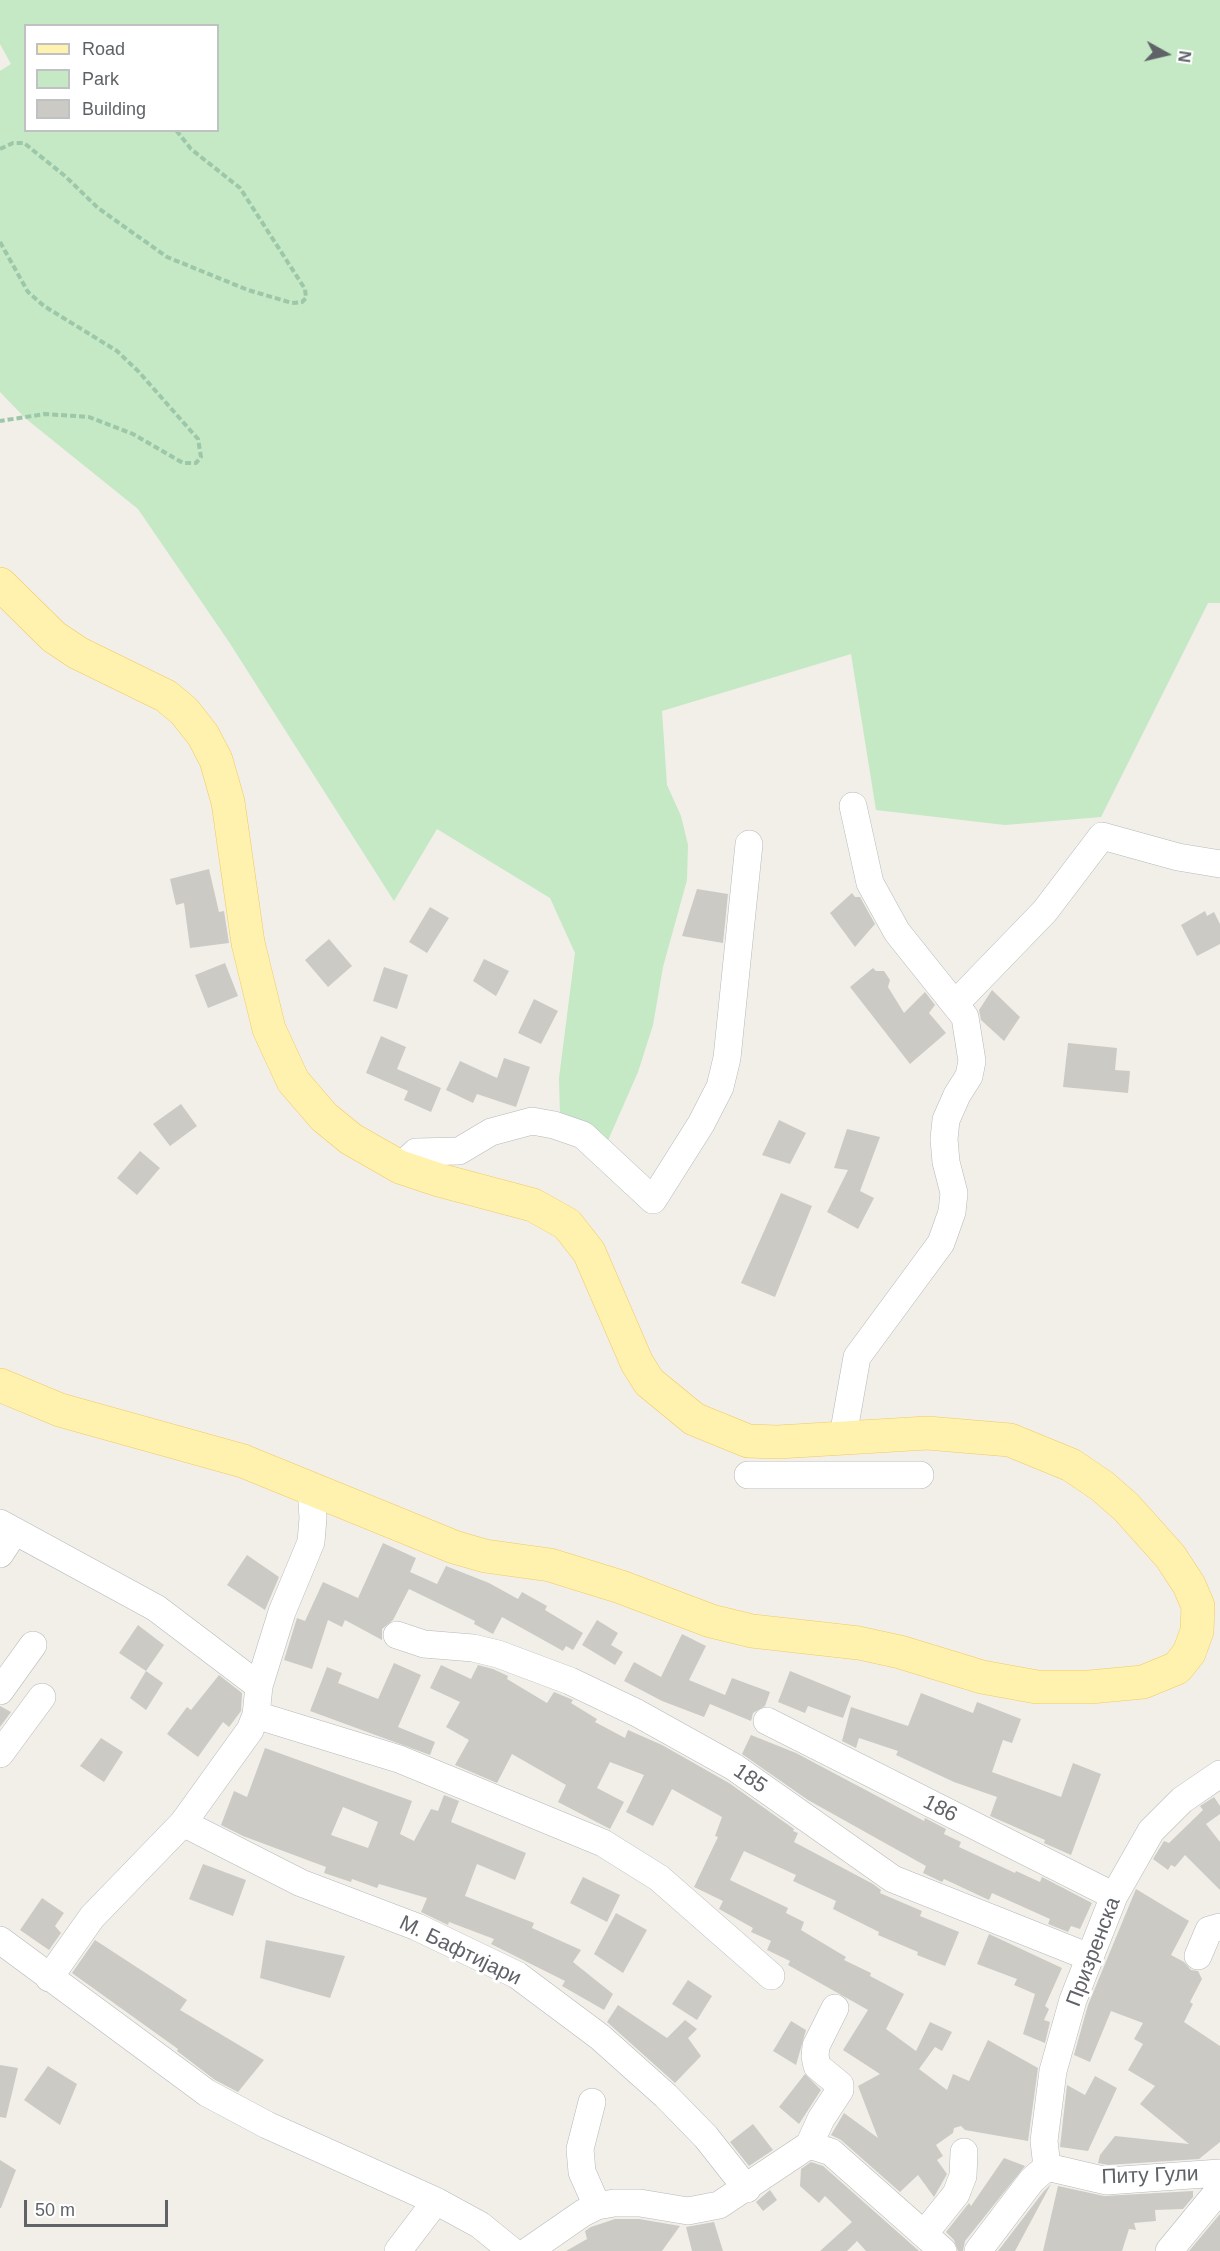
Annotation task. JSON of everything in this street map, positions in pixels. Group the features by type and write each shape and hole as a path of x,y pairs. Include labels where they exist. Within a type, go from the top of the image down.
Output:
{"main road":[{"path":"0,584 54,637 78,653 166,696 184,711 203,735 216,760 228,802 254,971 268,1029 281,1059 307,1101 324,1117 358,1144 400,1167 430,1178 533,1205 567,1224 589,1252 611,1307 649,1382 694,1419 748,1441 778,1442 927,1433 1010,1440 1071,1465 1102,1486 1126,1507 1170,1557 1189,1585 1198,1606 1197,1631 1189,1653 1176,1668 1143,1682 1116,1686 1037,1687 982,1677 900,1652 859,1643 752,1631 711,1621 621,1587 550,1565 485,1556 454,1547 233,1457 60,1410 0,1384"}],"street":[{"path":"839,1474 838,1437 857,1357 941,1243 952,1212 954,1193 946,1162 944,1139 946,1120 957,1095 969,1077 972,1062 965,1017 897,932 870,883 853,806"},
{"path":"956,1003 1045,911 1102,836 1178,857 1220,864"},
{"path":"400,1167 416,1152 459,1150 491,1132 532,1121 554,1125 583,1135 653,1200 701,1124 720,1086 727,1058 749,844"},
{"path":"748,1475 920,1475"},
{"path":"49,1978 92,1917 183,1823 243,1741 256,1715 259,1686 282,1612 311,1542 314,1518 311,1488"},
{"path":"0,1554 8,1527 156,1608 259,1686"},
{"name":"185","path":"397,1635 424,1644 473,1648 498,1654 570,1681 637,1713 734,1767 893,1879 1089,1957"},
{"path":"0,1691 33,1645"},
{"path":"0,1754 42,1697"},
{"path":"256,1715 399,1759 603,1843 659,1878 771,1976"},
{"name":"186","path":"767,1721 1114,1896"},
{"name":"Призренска","path":"1047,2167 1044,2141 1053,2071 1073,2000 1114,1896 1151,1831 1182,1800 1220,1774"},
{"name":"М. Бафтијари","path":"183,1823 301,1882 417,1927 517,1976 600,2037 666,2096 706,2137 747,2189"},
{"path":"1198,1956 1209,1930 1220,1927"},
{"path":"5,1946 207,2093 267,2125 436,2201 480,2225 513,2251"},
{"path":"528,2251 597,2206 614,2203 640,2203 688,2211 719,2205 747,2189 809,2145 821,2119 840,2090 840,2085 817,2066 814,2056 816,2046 835,2008"},
{"path":"592,2102 580,2149 582,2172 597,2206"},
{"path":"809,2145 831,2152 934,2242 963,2175 964,2151"},
{"path":"978,2251 1032,2180 1047,2167"},
{"name":"Питу Гули","path":"1047,2167 1107,2181 1220,2173"},
{"path":"1169,2251 1220,2189"},
{"path":"398,2251 436,2201"}],"path":[{"path":"0,149 13,143 24,143 65,176 98,208 167,257 248,290 292,303 302,302 306,298 305,289 240,188 191,149 178,132"},
{"path":"0,242 28,292 44,306 117,351 132,365 198,439 201,457 196,463 183,463 133,434 89,417 66,414 0,421"}],"green space":[{"path":"0,0 1220,0 1220,603 1208,603 1101,817 1005,825 876,810 851,654 662,711 667,785 681,816 688,845 687,880 663,967 653,1025 638,1072 606,1145 560,1116 559,1078 575,953 550,898 437,829 394,901 229,642 138,509 25,418 0,392 0,71 11,64 0,44"}],"building":[{"path":"209,869 219,912 224,911 229,943 190,948 184,903 176,905 170,879"},
{"path":"697,889 728,894 723,943 682,936"},
{"path":"852,893 855,897 860,897 875,924 855,947 830,913"},
{"path":"430,907 449,918 427,953 409,942"},
{"path":"1205,911 1207,916 1214,912 1220,924 1220,944 1197,956 1181,925"},
{"path":"329,939 352,966 328,987 305,960"},
{"path":"484,959 509,971 496,996 473,981"},
{"path":"225,963 238,996 208,1008 195,975"},
{"path":"384,967 408,975 397,1009 373,1001"},
{"path":"873,968 876,971 884,971 890,980 888,987 904,1013 925,992 935,1005 929,1013 946,1033 910,1064 850,987"},
{"path":"992,990 1020,1017 1004,1041 981,1020 979,1010"},
{"path":"534,999 558,1011 541,1044 518,1033"},
{"path":"381,1036 406,1047 397,1069 441,1088 431,1112 404,1100 408,1091 366,1073"},
{"path":"1068,1043 1117,1048 1115,1070 1130,1071 1128,1093 1063,1087"},
{"path":"504,1058 530,1067 516,1107 477,1094 473,1103 446,1090 460,1061 497,1078"},
{"path":"181,1104 197,1126 170,1146 153,1124"},
{"path":"779,1120 806,1133 790,1164 762,1155"},
{"path":"847,1129 880,1137 860,1191 874,1198 858,1229 827,1212 848,1170 834,1168"},
{"path":"140,1151 160,1168 137,1195 117,1178"},
{"path":"781,1193 812,1206 775,1297 741,1283"},
{"path":"383,1543 416,1558 410,1572 437,1584 446,1566 489,1583 518,1599 522,1592 547,1606 545,1610 583,1633 573,1650 566,1646 563,1651 502,1617 493,1634 474,1624 475,1621 409,1589 393,1620 382,1629 382,1640 345,1620 342,1627 328,1620 312,1669 284,1660 297,1618 305,1621 323,1582 358,1598"},
{"path":"247,1555 279,1577 265,1610 227,1585"},
{"path":"597,1620 618,1633 611,1645 623,1652 615,1665 582,1645"},
{"path":"138,1625 164,1645 146,1671 119,1653"},
{"path":"682,1634 706,1646 689,1680 725,1695 732,1678 770,1692 765,1706 753,1713 751,1721 710,1704 704,1717 662,1701 624,1681 634,1662 661,1677"},
{"path":"394,1663 421,1675 398,1727 435,1742 430,1755 310,1711 327,1667 342,1673 338,1683 378,1699"},
{"path":"441,1665 471,1679 478,1665 493,1669 508,1676 507,1679 547,1703 554,1692 573,1700 571,1703 597,1719 595,1722 625,1738 628,1730 662,1745 729,1783 794,1829 793,1831 798,1833 794,1842 873,1884 881,1890 880,1893 922,1911 920,1916 959,1932 945,1966 878,1935 879,1932 833,1909 836,1901 793,1881 796,1875 744,1851 730,1880 788,1908 786,1913 804,1922 801,1930 846,1957 844,1960 871,1973 870,1976 904,1994 886,2029 916,2051 930,2022 952,2032 942,2051 935,2047 919,2069 947,2090 953,2074 969,2081 988,2040 1038,2068 1028,2141 965,2130 961,2126 954,2128 953,2133 936,2145 943,2156 937,2160 947,2174 934,2197 918,2175 900,2192 841,2140 831,2135 844,2113 878,2138 858,2086 880,2074 843,2050 868,2010 788,1965 790,1961 767,1950 771,1941 751,1932 753,1928 719,1909 723,1901 694,1887 718,1837 715,1836 722,1817 672,1789 653,1826 626,1812 644,1775 610,1762 597,1788 624,1802 610,1829 558,1802 566,1785 512,1754 497,1783 455,1765 469,1740 446,1727 460,1702 430,1688"},
{"path":"146,1671 163,1683 146,1710 130,1698"},
{"path":"790,1671 851,1696 843,1718 808,1706 805,1713 778,1702"},
{"path":"219,1675 242,1693 241,1711 229,1727 223,1722 198,1757 167,1734 187,1707 191,1710"},
{"path":"921,1693 973,1713 977,1702 1021,1719 1012,1743 1003,1740 992,1772 1061,1797 1073,1763 1101,1774 1071,1855 1044,1843 1045,1840 990,1816 997,1797 954,1782 896,1755 898,1751 859,1738 856,1748 842,1741 851,1707 908,1726"},
{"path":"0,1706 11,1712 0,1727"},
{"path":"751,1735 796,1753 924,1821 925,1818 946,1829 944,1834 961,1842 959,1847 1015,1873 1016,1871 1040,1882 1042,1877 1092,1903 1080,1929 1071,1926 1068,1932 1048,1924 1050,1919 992,1893 989,1900 944,1879 942,1882 923,1873 926,1866 808,1800 742,1754"},
{"path":"101,1738 123,1752 104,1782 80,1766"},
{"path":"265,1748 412,1801 400,1834 414,1841 431,1809 438,1811 444,1795 459,1801 451,1822 526,1853 515,1880 477,1864 465,1896 534,1923 532,1928 581,1950 573,1962 613,1994 604,2010 562,1986 565,1981 491,1944 494,1939 449,1922 448,1925 421,1912 427,1898 379,1884 377,1888 352,1879 351,1882 324,1873 326,1867 243,1836 221,1825 234,1791 247,1797","holes":["343,1807 378,1822 368,1848 331,1835"]},
{"path":"1214,1797 1220,1806 1220,1814 1206,1824 1220,1842 1220,1890 1185,1855 1175,1867 1171,1865 1168,1870 1153,1859 1164,1841 1169,1843 1203,1810 1200,1806"},
{"path":"203,1864 246,1880 233,1916 189,1899"},
{"path":"583,1877 620,1895 607,1922 570,1903"},
{"path":"1136,1889 1189,1921 1171,1955 1184,1962 1191,1970 1198,1971 1202,1979 1190,2002 1193,2004 1184,2022 1220,2046 1220,2142 1199,2159 1108,2165 1098,2163 1100,2155 1115,2136 1189,2144 1140,2104 1155,2086 1128,2070 1143,2044 1134,2039 1143,2023 1111,2011 1090,2062 1074,2055 1088,2005"},
{"path":"42,1898 64,1913 55,1926 61,1933 49,1950 20,1930"},
{"path":"616,1913 647,1930 623,1973 594,1954"},
{"path":"989,1934 1062,1968 1045,2006 1049,2009 1044,2020 1050,2022 1045,2043 1023,2034 1035,1994 1014,1985 1017,1979 977,1964"},
{"path":"95,1940 187,2000 180,2010 264,2060 238,2092 215,2080 177,2051 178,2049 72,1973"},
{"path":"266,1940 345,1956 330,1998 260,1978"},
{"path":"688,1980 712,1996 697,2020 672,2004"},
{"path":"618,2005 667,2038 685,2020 697,2029 688,2038 701,2056 675,2083 607,2022"},
{"path":"791,2021 806,2030 796,2065 773,2051"},
{"path":"0,2065 18,2068 6,2118 0,2117"},
{"path":"48,2066 77,2084 60,2125 24,2100"},
{"path":"805,2074 821,2090 799,2124 779,2107"},
{"path":"1095,2076 1117,2088 1088,2151 1060,2147 1067,2085 1085,2095"},
{"path":"753,2124 773,2150 749,2166 730,2142"},
{"path":"1004,2158 1025,2166 965,2241 963,2251 958,2251 954,2240 946,2232 969,2203 971,2206"},
{"path":"0,2160 16,2170 1,2208 0,2208"},
{"path":"811,2162 823,2166 919,2251 866,2251 857,2241 847,2251 820,2251 852,2222 825,2196 819,2203 800,2186 801,2169"},
{"path":"1051,2184 1015,2251 998,2251 1044,2191"},
{"path":"1058,2186 1104,2196 1193,2191 1193,2197 1183,2209 1155,2210 1156,2221 1134,2223 1136,2230 1129,2229 1122,2251 1043,2251"},
{"path":"770,2190 777,2200 763,2211 756,2202"},
{"path":"1220,2214 1220,2251 1189,2251"},
{"path":"615,2219 639,2219 680,2226 662,2251 566,2251 587,2239 585,2231 591,2227"},
{"path":"714,2222 723,2251 692,2251 686,2227"}]}
